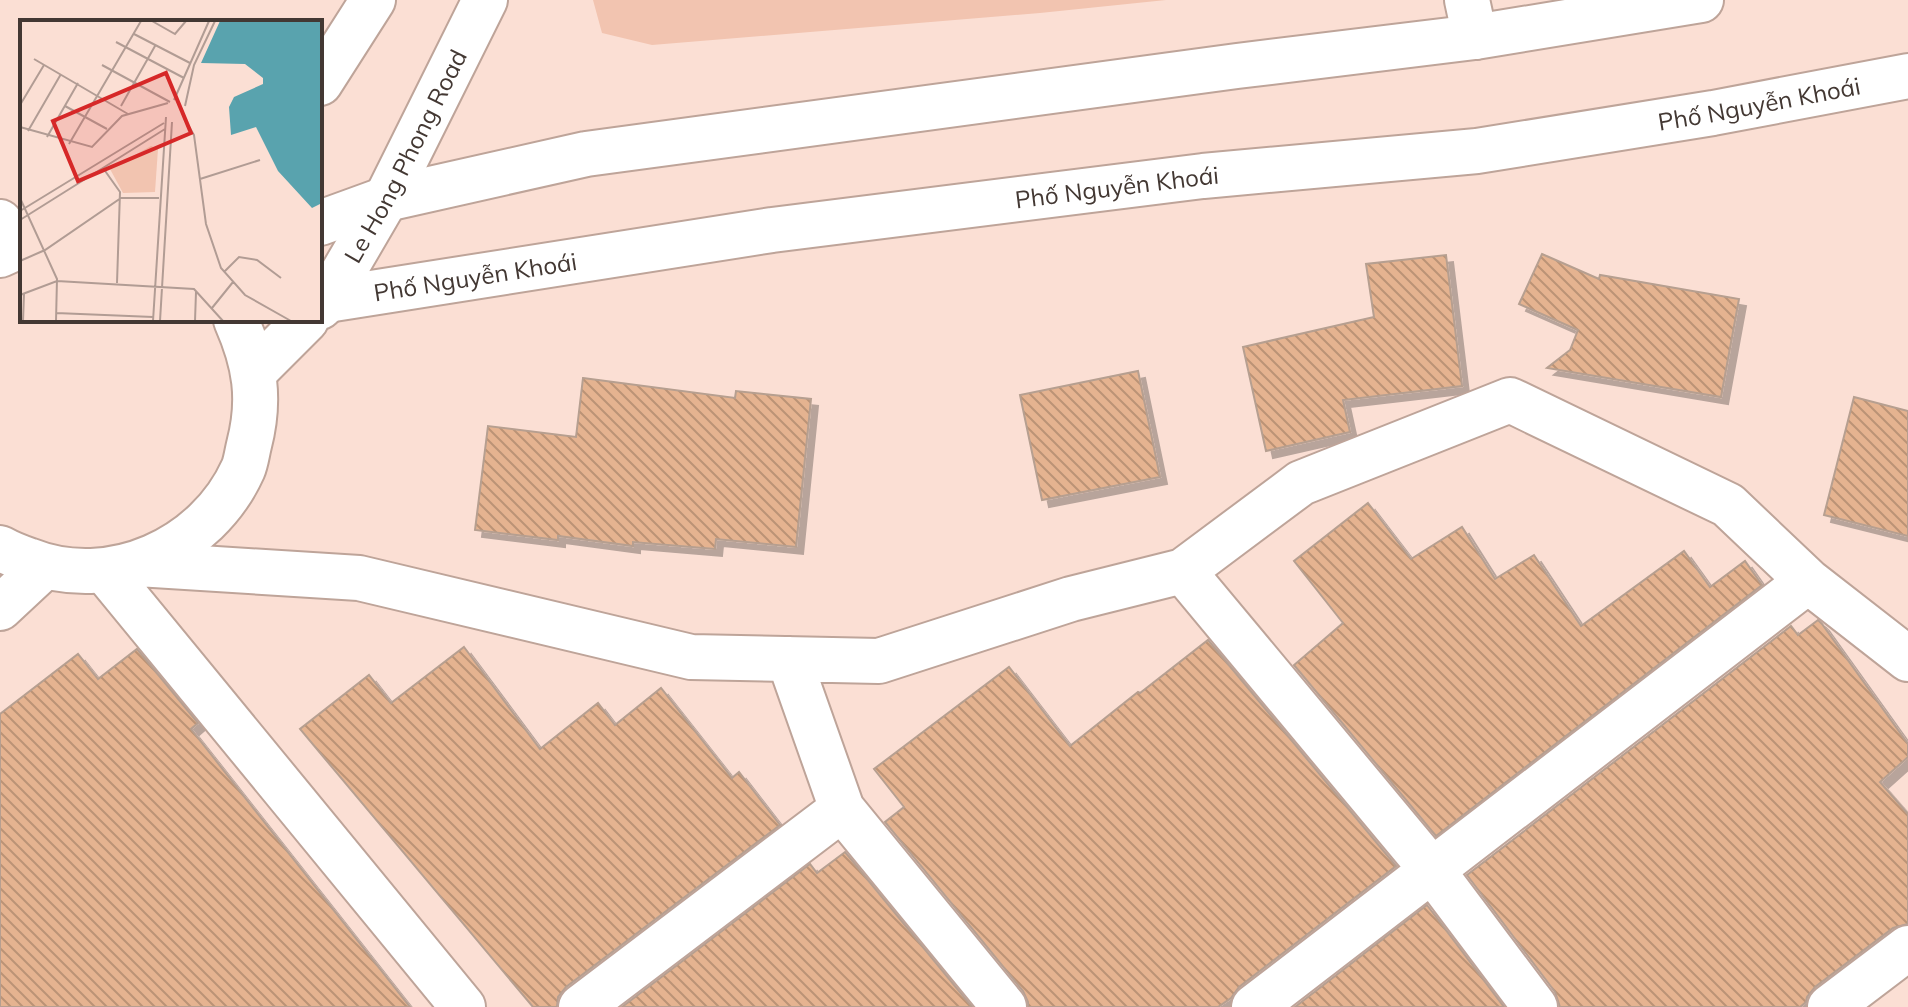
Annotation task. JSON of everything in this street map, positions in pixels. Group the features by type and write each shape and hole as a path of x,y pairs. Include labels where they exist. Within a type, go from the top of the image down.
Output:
{"street":[{"path":"322,80 373,0"},
{"name":"Le Hong Phong Road","path":"322,303 386,199 485,0"},
{"path":"322,222 386,199 586,154 1237,66 1471,18 1701,0"},
{"name":"Phố Nguyễn Khoái","path":"322,308 772,230 1203,176 1477,151 1713,113 1908,76"},
{"path":"122,567 182,543 219,510 244,468 255,421 254,372 237,322"},
{"name":"Le Hong Phong Road","path":"254,372 305,322"},
{"path":"0,548 44,567 75,572 122,567 359,578 691,657 879,661 1071,599 1183,571 1301,483 1510,400 1728,505 1808,581 1908,659"},
{"path":"0,608 44,567"},
{"path":"122,567 463,1007"},
{"path":"1183,571 1432,870 1535,1007"},
{"path":"1254,1007 1808,581"},
{"path":"789,659 842,809 1004,1007"},
{"path":"581,1007 842,809"},
{"path":"1830,1007 1908,948"}],"shaded area":[{"path":"593,0 1166,0 652,45 602,33"}],"building":[{"path":"1542,254 1599,279 1600,275 1739,299 1721,397 1547,368 1570,350 1578,330 1519,304"},
{"path":"1446,255 1462,386 1343,400 1350,432 1266,451 1243,347 1374,317 1366,264"},
{"path":"1138,371 1160,477 1042,500 1020,395"},
{"path":"583,378 735,398 736,391 811,399 796,547 716,539 715,549 633,542 633,546 475,530 488,426 576,437"},
{"path":"1854,397 1908,411 1908,536 1824,515"},
{"path":"1368,503 1411,559 1462,527 1495,579 1534,555 1581,626 1684,551 1710,587 1745,561 1762,585 1436,836 1294,665 1343,623 1294,561"},
{"path":"1818,620 1908,744 1908,757 1880,782 1908,814 1908,924 1893,928 1815,987 1800,1007 1560,1007 1555,992 1467,875 1791,626 1798,635"},
{"path":"1208,640 1396,866 1239,987 1231,998 1218,1007 1028,1007 1023,991 885,822 904,807 874,769 1009,667 1070,746"},
{"path":"464,647 540,749 598,703 615,725 661,688 732,778 739,772 780,825 566,987 558,997 557,1007 533,1007 300,729 369,675 391,703"},
{"path":"137,649 198,723 191,729 410,1007 0,1007 0,714 78,654 98,679"},
{"path":"845,852 972,1007 622,1007 810,864 817,873"},
{"path":"1427,905 1504,1007 1295,1007"}]}
